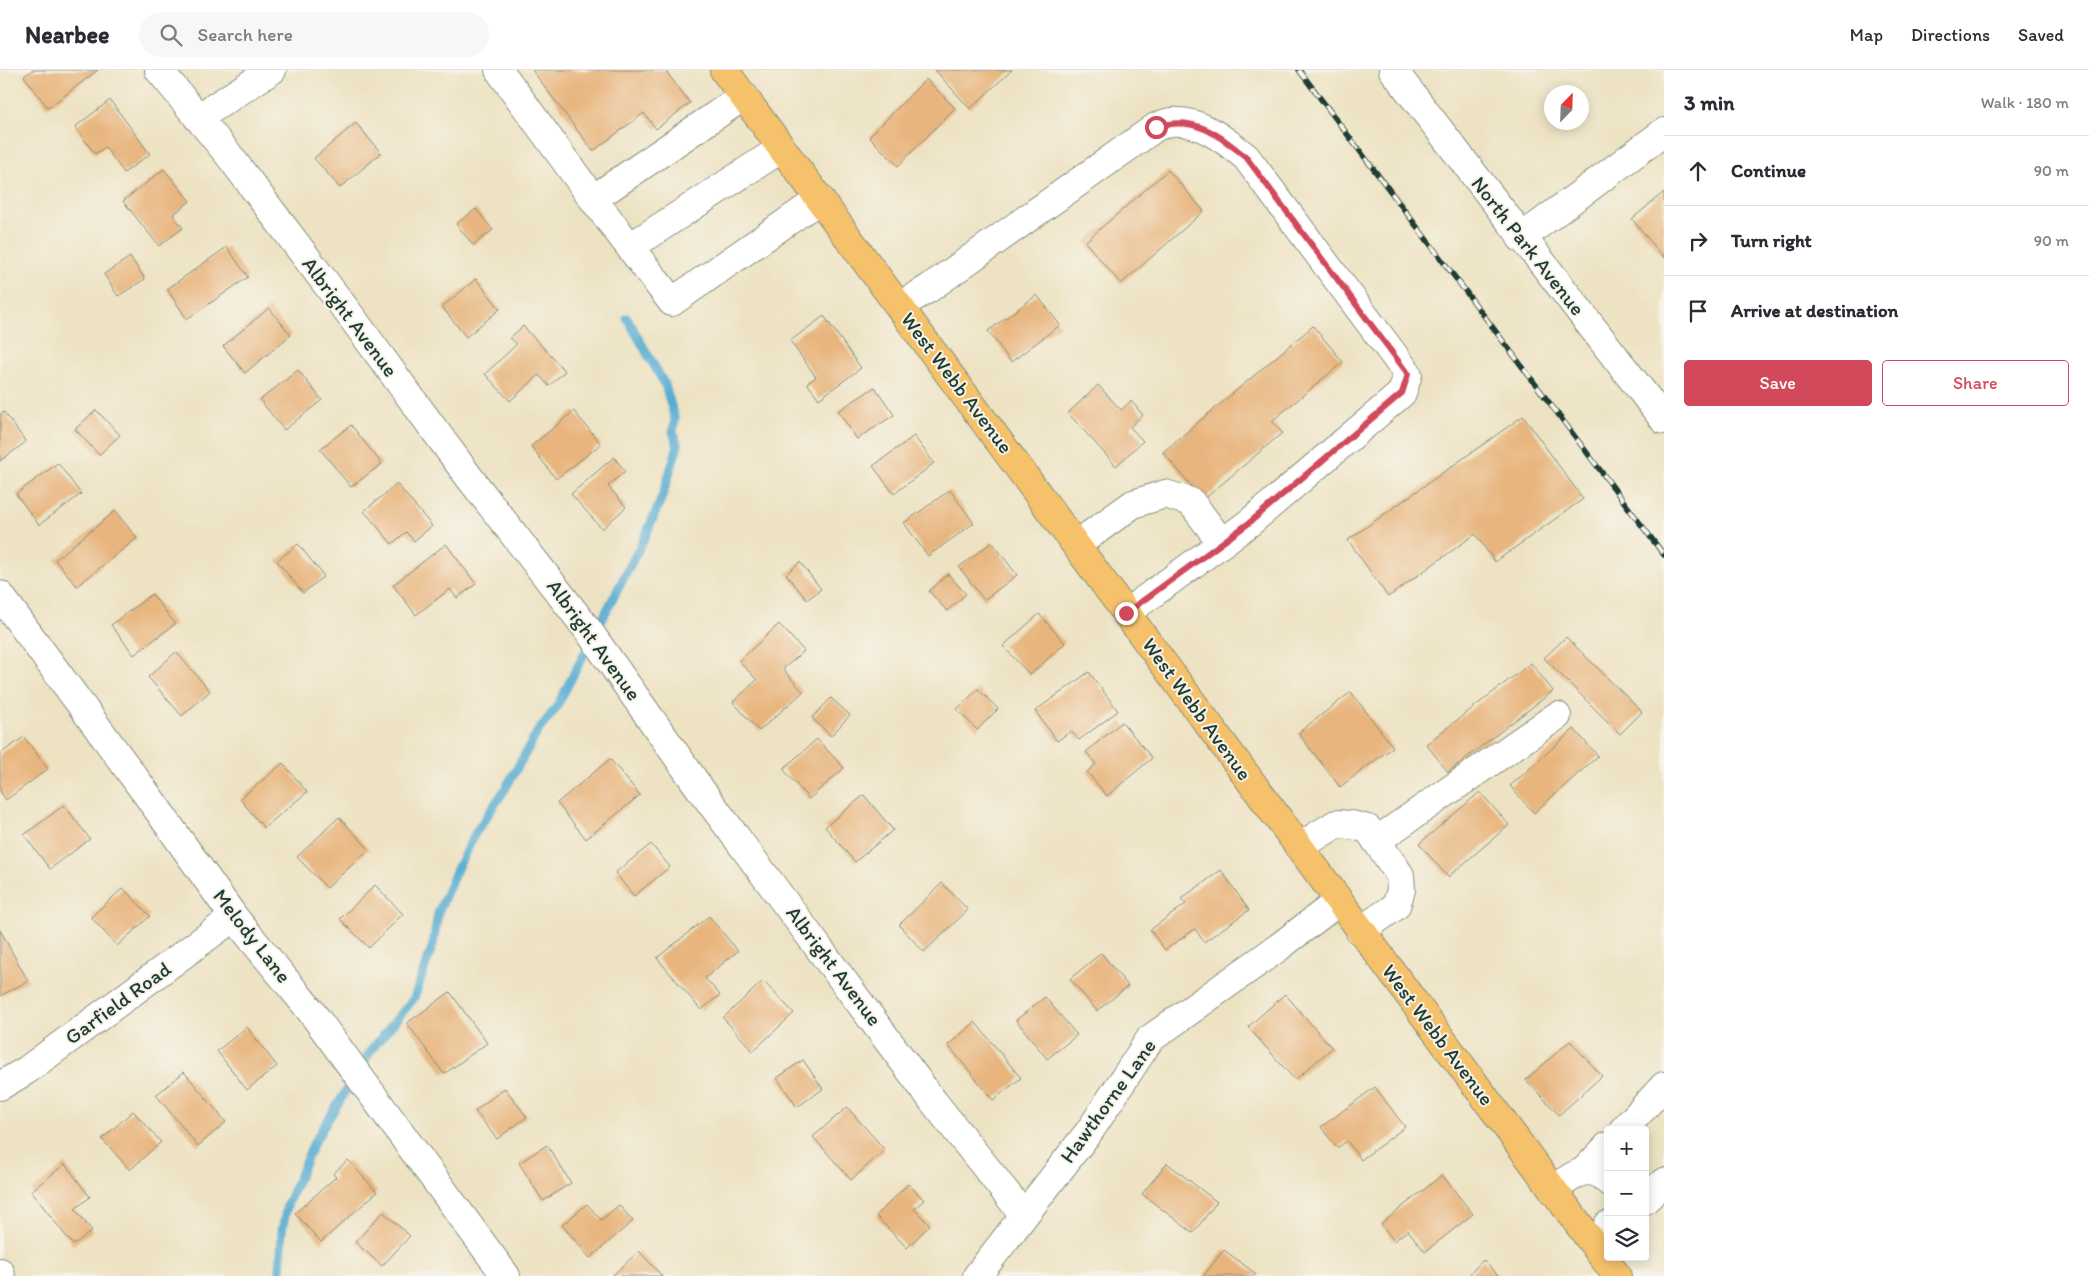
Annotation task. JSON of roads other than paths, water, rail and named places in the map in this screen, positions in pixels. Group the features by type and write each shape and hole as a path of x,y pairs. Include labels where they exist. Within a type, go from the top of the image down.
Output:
{"highway":[{"name":"West Webb Avenue","path":"724,70 1617,1276"}],"street":[{"name":"Albright Avenue","path":"159,70 347,311 470,477 588,630 701,790 933,1101 1024,1214"},
{"path":"198,118 272,70"},
{"path":"499,70 593,200 672,302 820,199"},
{"name":"North Park Avenue","path":"1393,70 1664,420"},
{"path":"593,200 744,96"},
{"path":"899,306 928,289 1156,127 1172,122 1197,125 1225,140 1246,157 1408,374 1402,393 1249,523 1126,613"},
{"path":"1522,238 1664,132"},
{"path":"630,247 782,148"},
{"path":"1076,545 1133,504 1165,494 1191,502 1222,543"},
{"name":"Melody Lane","path":"0,595 148,796 234,917 310,1010 506,1276"},
{"path":"1376,841 1557,716"},
{"path":"1299,847 1336,824 1368,829 1400,875 1401,890 1396,906 1360,931"},
{"name":"Hawthorne Lane","path":"977,1276 1091,1129 1150,1038 1279,947 1339,901"},
{"name":"Garfield Road","path":"0,1086 26,1070 234,917"},
{"path":"1627,1126 1664,1086"},
{"path":"1553,1190 1574,1175 1596,1176 1604,1156"},
{"path":"1649,1196 1664,1182"},
{"path":"1599,1252 1604,1237"},
{"path":"0,1272 1,1276"}],"waterway":[{"path":"280,1276 282,1230 287,1205 313,1144 372,1049 414,998 433,945 438,913 457,869 476,832 504,791 538,731 556,708 645,537 662,497 678,446 673,432 675,419 665,385 627,318"}],"railway":[{"path":"1299,70 1664,555"}]}
